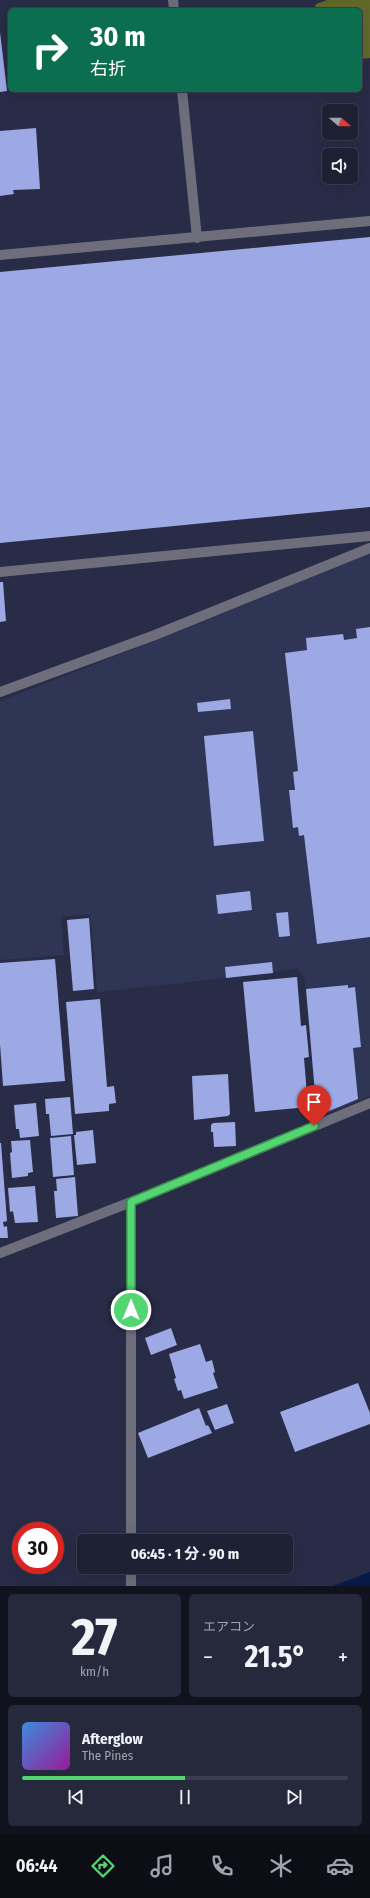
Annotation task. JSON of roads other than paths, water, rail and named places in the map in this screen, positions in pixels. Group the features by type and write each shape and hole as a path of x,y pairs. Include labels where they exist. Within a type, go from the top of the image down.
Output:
{"street":[{"path":"182,92 197,238"},
{"path":"0,255 370,221"},
{"path":"0,572 370,536"},
{"path":"0,692 155,635 370,548"},
{"path":"0,1253 131,1202 370,1103"},
{"path":"131,1202 131,1534"},
{"path":"131,1574 131,1586"}]}
